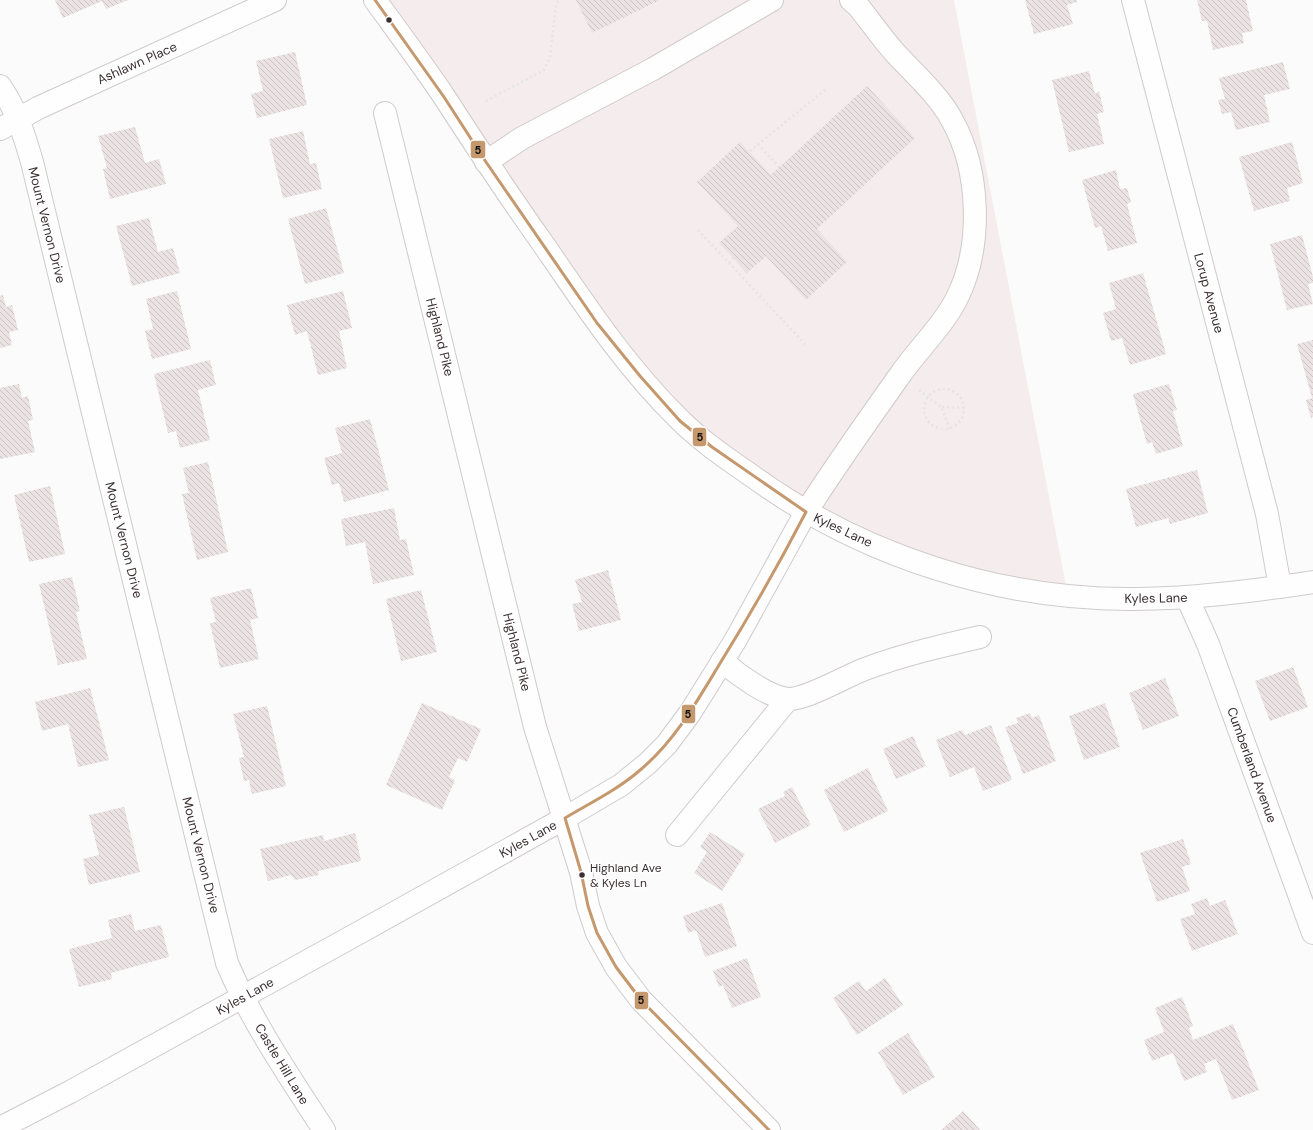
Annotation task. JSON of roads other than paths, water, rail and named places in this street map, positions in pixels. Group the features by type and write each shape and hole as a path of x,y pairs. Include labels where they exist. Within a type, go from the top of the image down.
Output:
{"street":[{"name":"Ashlawn Place","path":"9,124 38,108 276,0"},
{"path":"375,0 444,97 486,162 597,323 644,382 680,421 712,447 773,491 806,512 829,476 957,298 968,270 975,225 973,190 969,163 952,119 925,85 896,54 858,6 851,0"},
{"path":"486,162 522,138 653,70 772,0"},
{"name":"Lorup Avenue","path":"1132,0 1267,514 1280,587"},
{"name":"Mount Vernon Drive","path":"0,86 11,102 9,124 38,185 227,963 242,997"},
{"name":"Highland Pike","path":"386,113 535,727 565,818 594,926 616,967 641,1000 768,1130"},
{"name":"Kyles Lane","path":"0,1128 70,1092 242,997 565,818 621,785 647,764 667,744 690,713 786,551 806,512 849,534 902,557 958,575 1006,586 1068,596 1131,599 1187,597 1313,582"},
{"name":"Cumberland Avenue","path":"1187,597 1208,644 1313,933"},
{"path":"722,661 732,670 771,694 788,699 804,696 865,669 908,655 980,637"},
{"path":"677,835 788,699"},
{"name":"Castle Hill Lane","path":"242,997 299,1094 324,1130"}],"place":[{"name":"Highland Ave & Kyles Ln","path":"582,875"}]}
